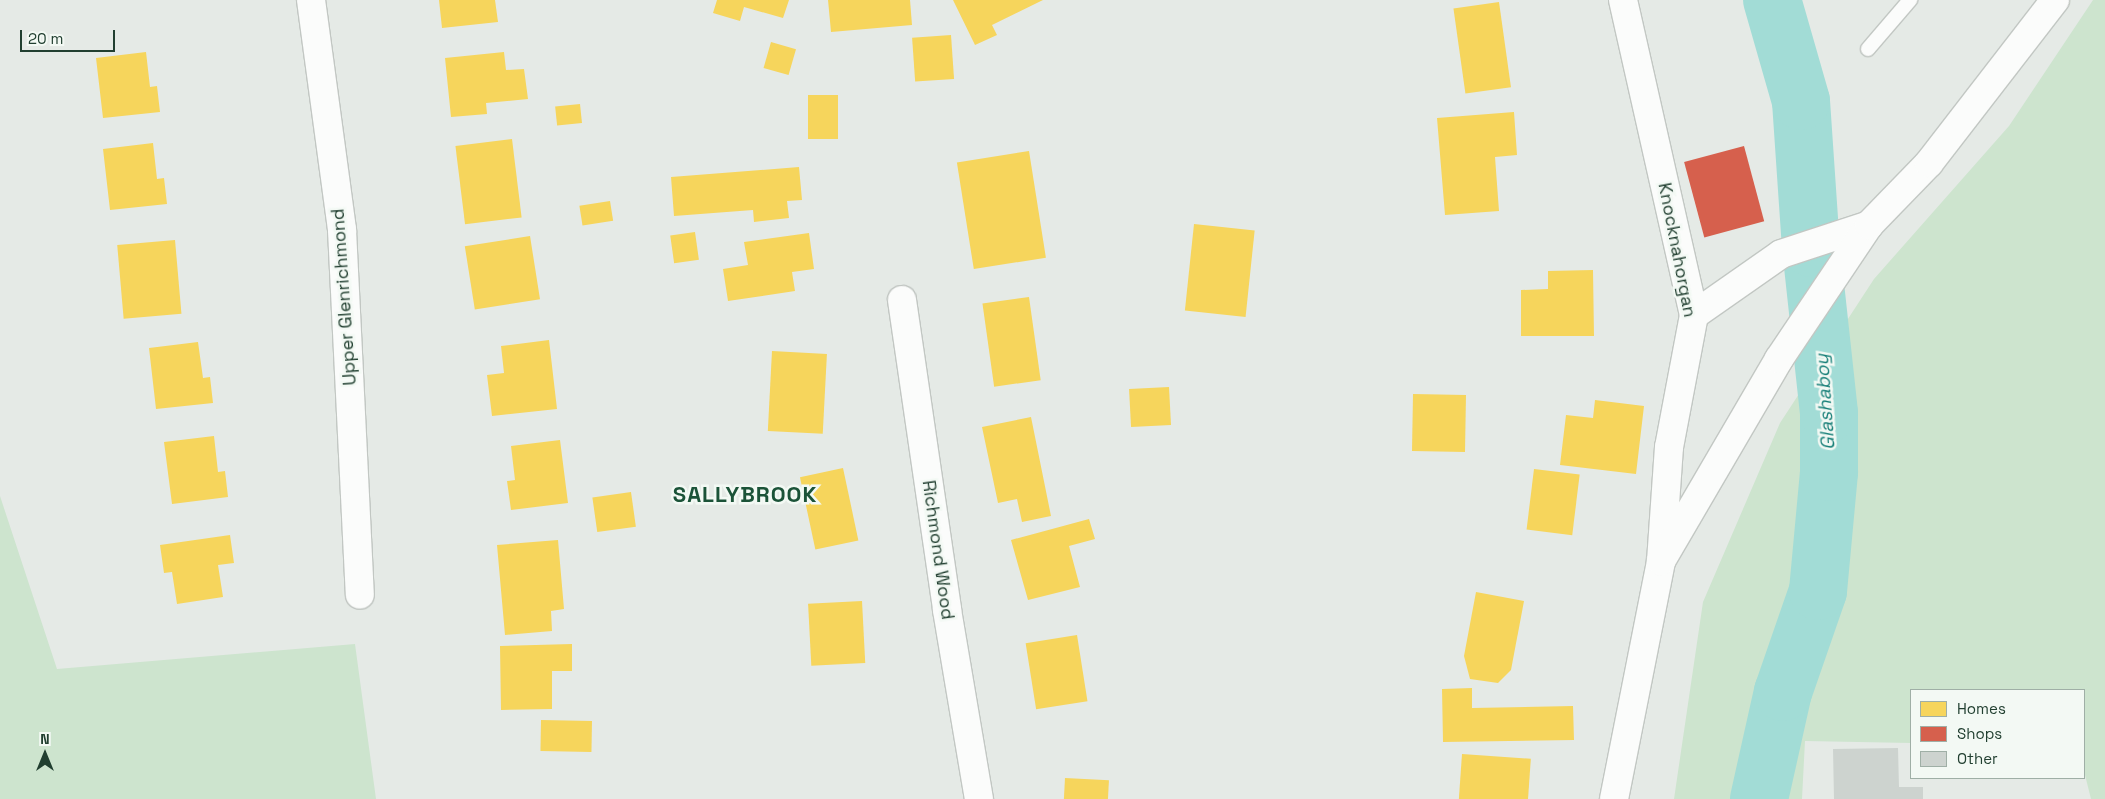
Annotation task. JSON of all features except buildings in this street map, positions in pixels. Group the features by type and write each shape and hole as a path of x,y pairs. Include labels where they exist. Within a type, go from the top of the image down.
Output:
{"street":[{"name":"Upper Glenrichmond","path":"311,0 342,230 360,594"},
{"name":"Knocknahorgan","path":"1623,0 1694,315 1668,448 1661,561"},
{"path":"1614,799 1661,561 1779,359 1869,225 1930,163 2055,0"},
{"path":"1694,315 1781,254 1869,225"},
{"name":"Richmond Wood","path":"902,300 946,610 979,799"}],"lane":[{"path":"1868,49 1910,0"}],"green space":[{"path":"2093,0 2105,0 2105,799 2091,799 2085,775 2085,689 1910,689 1910,743 1805,741 1802,799 1674,799 1703,602 1780,423 1874,279 2009,126"},
{"path":"0,496 57,669 355,644 376,799 0,799"}],"waterway":[{"name":"Glashaboy","path":"1759,799 1783,692 1818,591 1829,472 1829,413 1811,248 1801,101 1772,0"}],"district":[{"name":"SALLYBROOK","path":"745,495"}]}
